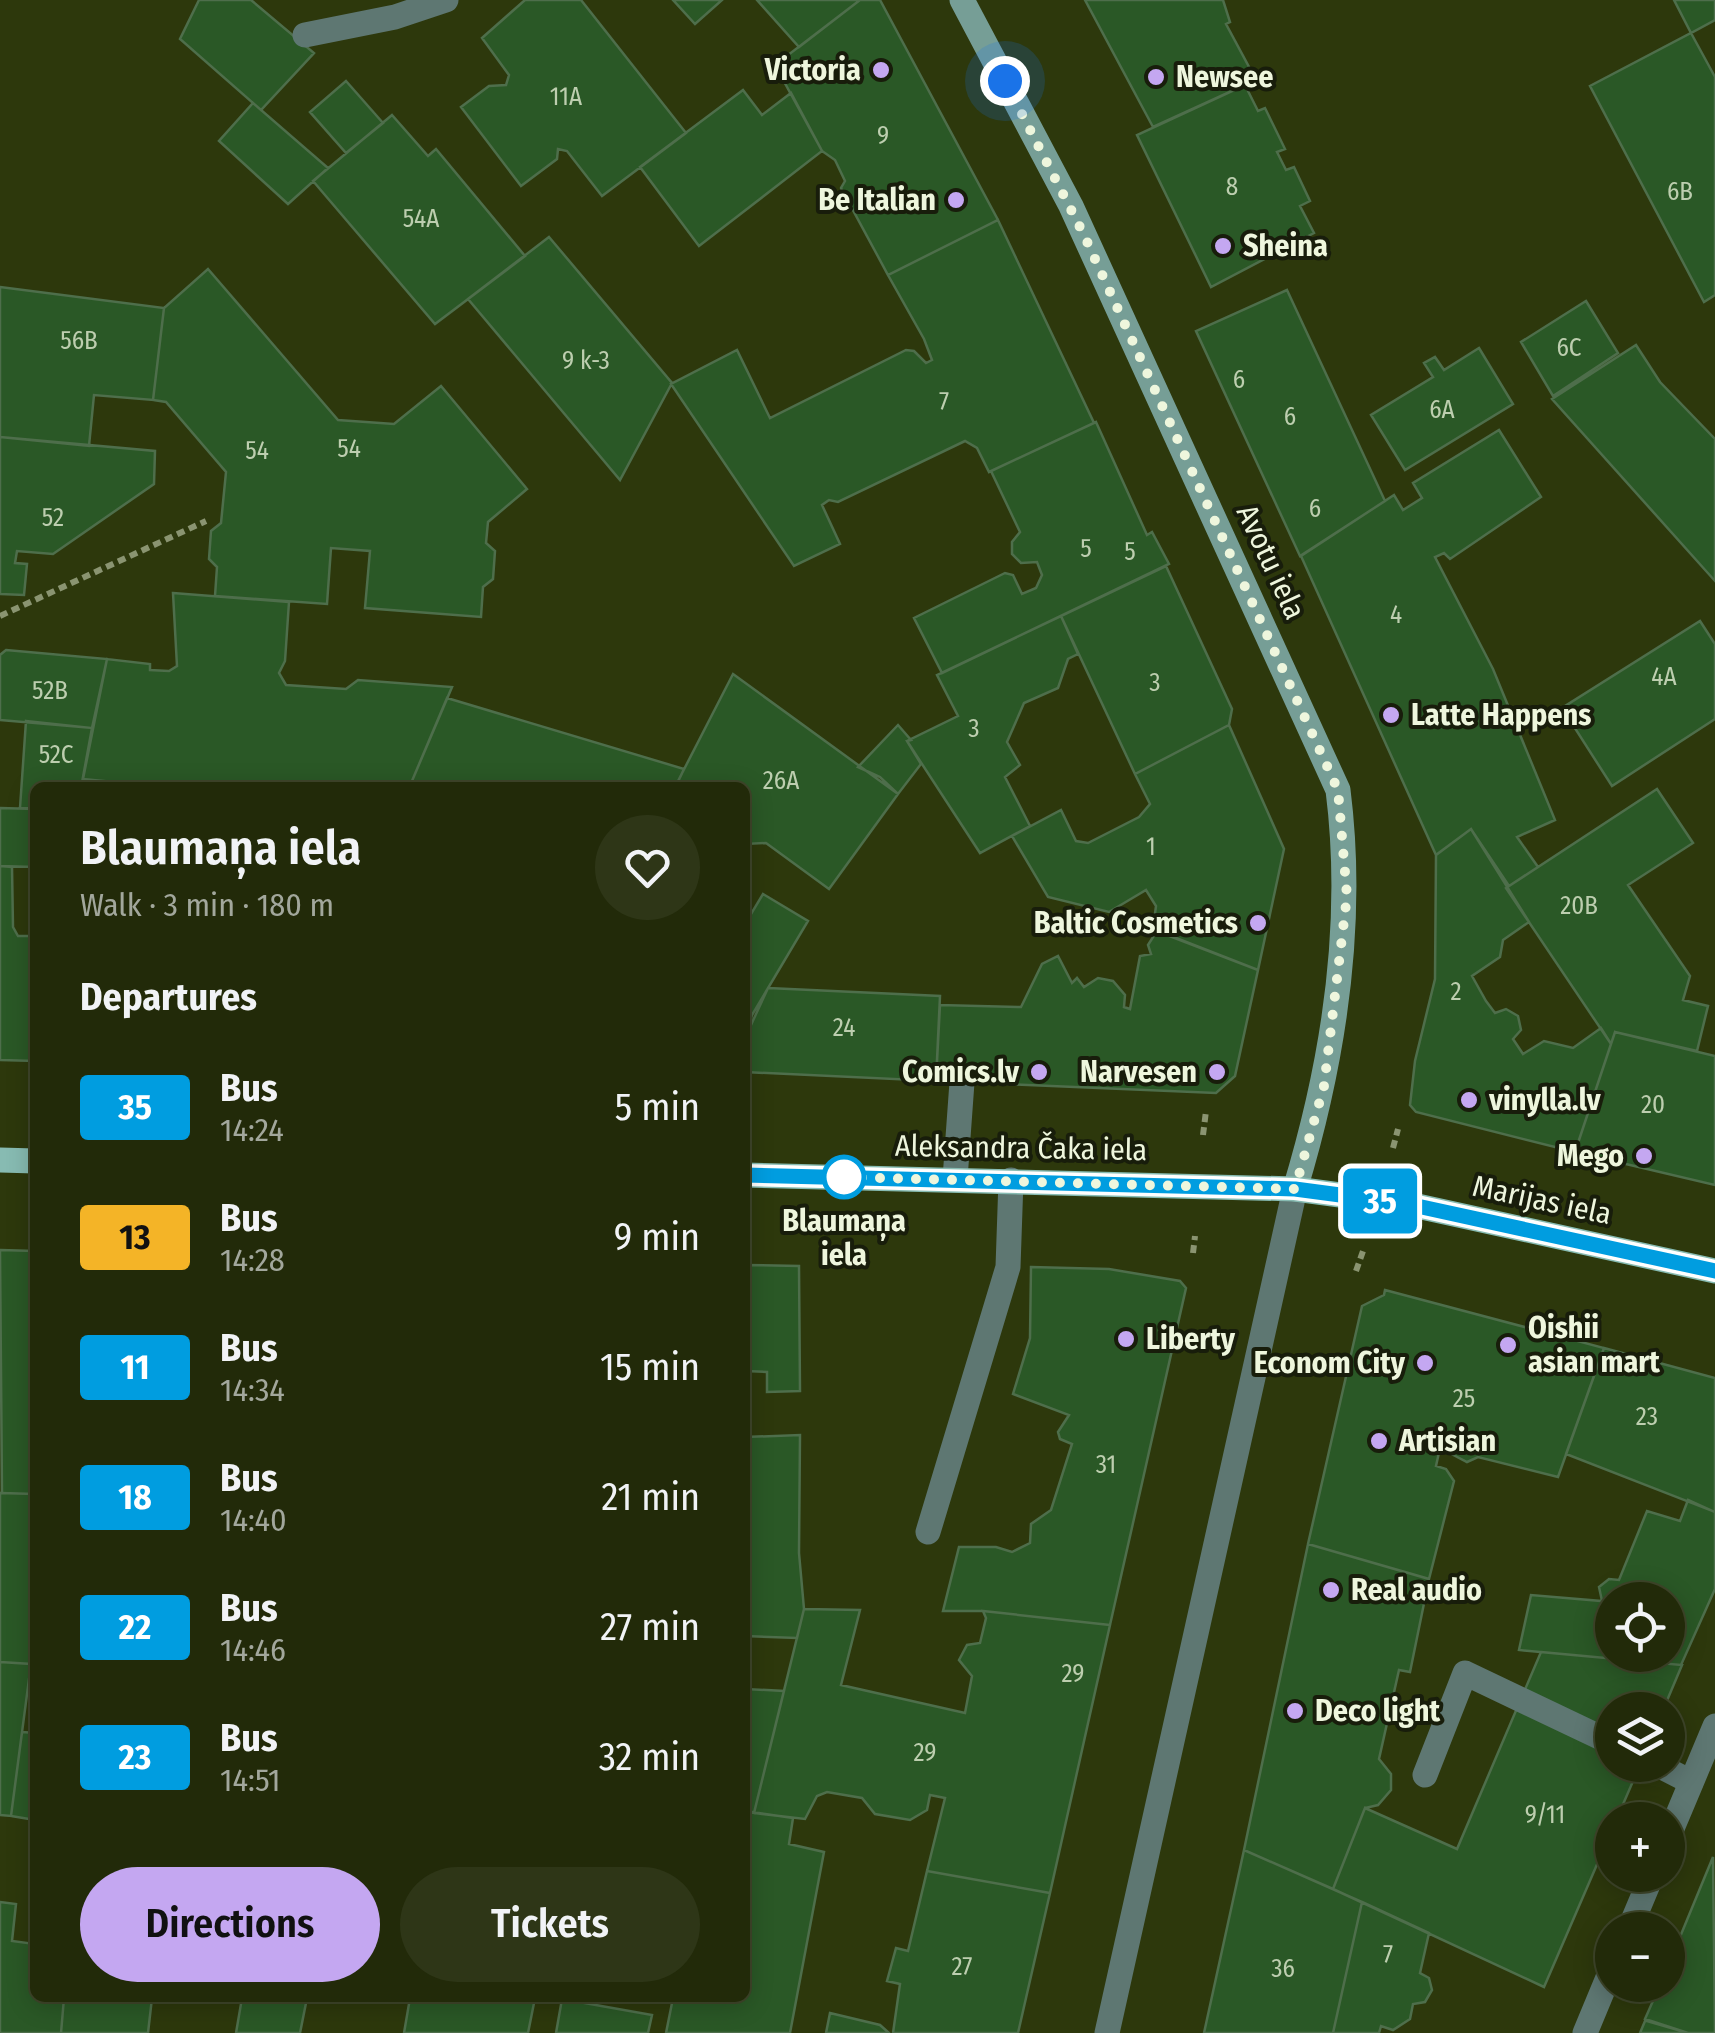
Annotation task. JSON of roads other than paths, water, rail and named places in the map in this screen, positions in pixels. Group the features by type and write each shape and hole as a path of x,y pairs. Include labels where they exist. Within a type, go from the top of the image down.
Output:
{"main road":[{"path":"0,1160 30,1161"},
{"name":"Aleksandra Čaka iela","path":"750,1176 1295,1189"},
{"name":"Marijas iela","path":"1295,1189 1408,1204 1715,1272"}],"street":[{"path":"306,35 395,17 446,0"},
{"name":"Avotu iela","path":"962,0 1070,206 1338,790 1345,845 1345,914 1324,1086 1295,1189"},
{"path":"955,1180 962,1082"},
{"path":"928,1532 1008,1266 1010,1180"},
{"path":"1106,2033 1295,1189"},
{"path":"1425,1774 1465,1673 1595,1735"},
{"path":"1683,1802 1715,1726"},
{"path":"1685,1779 1691,1782"},
{"path":"1585,2033 1598,2002"}],"place":[{"name":"Victoria","path":"881,70"},
{"name":"Newsee","path":"1156,77"},
{"name":"Be Italian","path":"956,200"},
{"name":"Sheina","path":"1223,246"},
{"name":"Latte Happens","path":"1391,715"},
{"name":"Baltic Cosmetics","path":"1258,923"},
{"name":"Comics.lv","path":"1039,1072"},
{"name":"Narvesen","path":"1217,1072"},
{"name":"vinylla.lv","path":"1469,1100"},
{"name":"Mego","path":"1644,1156"},
{"name":"Blaumaņa iela","path":"844,1177"},
{"name":"Liberty","path":"1126,1339"},
{"name":"Oishii asian mart","path":"1508,1345"},
{"name":"Econom City","path":"1425,1363"},
{"name":"Artisian","path":"1379,1441"},
{"name":"Real audio","path":"1331,1590"},
{"name":"Deco light","path":"1295,1711"}]}
